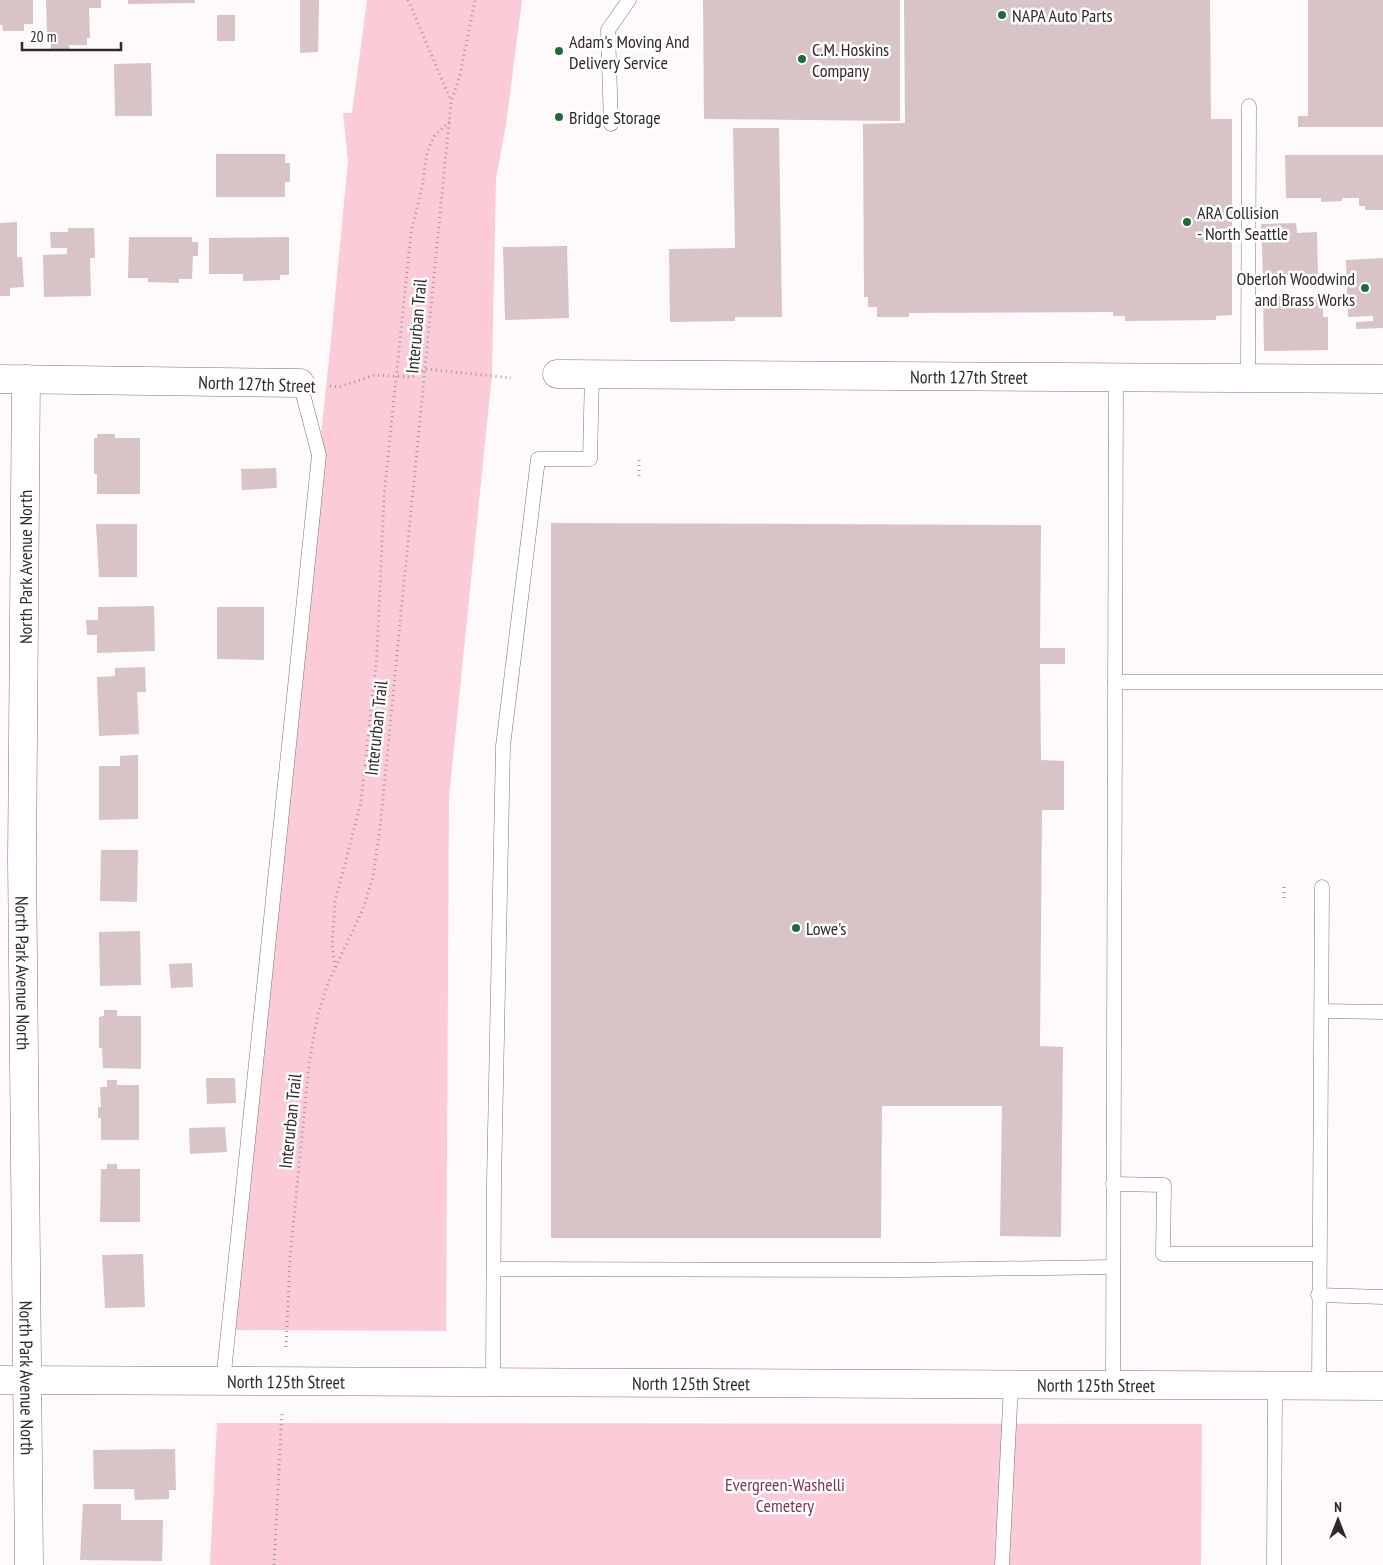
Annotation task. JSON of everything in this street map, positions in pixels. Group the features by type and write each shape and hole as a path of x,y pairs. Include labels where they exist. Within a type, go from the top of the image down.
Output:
{"street":[{"name":"North 127th Street","path":"557,374 1383,379"},
{"name":"North 127th Street","path":"13,379 300,383"},
{"name":"North Park Avenue North","path":"13,379 22,859 29,1565"},
{"name":"North 125th Street","path":"0,1380 493,1384 1383,1386"}],"lane":[{"path":"610,124 608,30 629,0"},
{"path":"1248,378 1249,106"},
{"path":"493,1384 494,1181 504,746 538,459 590,459 592,374"},
{"path":"1113,1386 1116,376"},
{"path":"223,1382 319,455 300,383"},
{"path":"1115,682 1383,682"},
{"path":"1319,1386 1318,1295 1322,887"},
{"path":"1322,1011 1383,1012"},
{"path":"1113,1184 1164,1185 1163,1254 1319,1254"},
{"path":"494,1269 905,1270 1113,1267"},
{"path":"1318,1295 1383,1297"},
{"path":"1002,1565 1011,1385"},
{"path":"1274,1565 1276,1386"}],"path":[{"name":"Interurban Trail","path":"408,0 451,102"},
{"name":"Interurban Trail","path":"286,1347 290,1258 309,1064 318,1014 328,982 363,909 373,877 380,828 451,102 460,75 475,0"},
{"path":"335,968 332,946 336,902 361,802 378,654 384,496 398,376 410,232 422,187 427,152 435,135 450,122"},
{"name":"North 127th Street","path":"300,383 339,387 375,375 411,377 426,370 510,378"},
{"path":"639,460 639,476"},
{"path":"1284,887 1284,902"},
{"path":"274,1565 282,1411"}],"green space":[{"path":"367,0 522,0 506,125 496,179 492,374 449,797 446,1331 227,1330 331,340 348,161 343,113 352,113"},
{"name":"Evergreen-Washelli Cemetery","path":"217,1423 1202,1424 1201,1565 210,1565"}],"building":[{"path":"0,0 33,0 33,24 24,24 24,31 3,31 2,25 0,25"},
{"path":"46,0 101,0 101,8 89,8 90,38 87,38 87,45 69,45 70,51 51,51 51,38 47,38"},
{"path":"128,0 195,0 195,3 128,4"},
{"path":"300,0 319,0 318,52 300,53"},
{"name":"C.M. Hoskins Company","path":"703,0 900,0 900,121 704,119"},
{"path":"904,0 1210,0 1211,119 1232,119 1232,315 1216,316 1216,320 1125,321 1125,316 1113,316 1113,312 909,313 909,317 877,317 877,307 868,307 868,297 864,297 863,124 905,123"},
{"path":"1308,0 1383,0 1383,127 1298,127 1298,116 1308,116"},
{"path":"217,15 235,15 235,41 217,41"},
{"path":"151,63 152,116 115,116 114,64"},
{"path":"733,128 779,128 782,317 735,317 735,321 670,322 669,249 735,248"},
{"path":"216,154 285,154 285,163 290,163 290,182 285,182 285,197 216,197"},
{"path":"1285,155 1383,155 1383,210 1365,210 1365,206 1359,206 1359,198 1342,198 1342,201 1321,202 1321,198 1286,198"},
{"path":"17,222 17,257 22,257 24,287 10,288 10,296 0,296 0,223"},
{"path":"1296,223 1297,233 1317,232 1318,274 1263,276 1261,224"},
{"path":"68,228 94,228 95,258 90,258 91,296 44,297 43,255 67,254 67,248 51,248 50,232 68,232"},
{"path":"129,237 192,237 192,242 198,242 198,256 193,256 192,279 179,279 179,283 148,282 148,278 128,278"},
{"path":"289,237 289,275 280,275 280,280 243,281 243,274 209,274 209,238"},
{"path":"567,246 569,318 505,320 503,247"},
{"name":"Oberloh Woodwind and Brass Works","path":"1383,258 1383,328 1356,329 1356,322 1373,321 1373,316 1348,317 1346,260"},
{"path":"1263,296 1323,296 1323,317 1328,317 1328,350 1264,351"},
{"path":"97,434 115,434 115,438 140,438 140,494 97,494 97,474 94,474 94,438 97,438"},
{"path":"276,468 277,488 242,490 241,469"},
{"name":"Lowe's","path":"551,523 1041,525 1040,648 1065,648 1065,664 1040,664 1041,760 1064,761 1064,810 1042,810 1040,1046 1063,1047 1061,1237 1000,1236 1002,1106 882,1106 881,1238 551,1238"},
{"path":"96,524 137,524 137,577 99,577"},
{"path":"154,606 155,651 97,653 97,635 87,635 86,620 98,620 98,607"},
{"path":"217,607 264,607 264,660 217,659"},
{"path":"145,667 146,692 137,692 139,734 99,736 97,677 115,676 115,668"},
{"path":"138,755 138,819 99,820 99,766 120,766 120,756"},
{"path":"101,850 138,850 137,902 100,901"},
{"path":"140,931 141,985 100,986 99,932"},
{"path":"192,963 193,987 171,988 169,964"},
{"path":"104,1010 117,1010 117,1016 141,1016 141,1069 103,1068 102,1048 99,1048 99,1017 104,1016"},
{"path":"206,1078 235,1078 236,1103 207,1104"},
{"path":"107,1080 117,1080 117,1085 139,1085 139,1140 101,1140 101,1118 98,1118 98,1107 101,1107 100,1087 107,1087"},
{"path":"225,1127 227,1152 190,1154 189,1128"},
{"path":"107,1164 117,1164 117,1169 140,1169 140,1222 100,1222 101,1169 107,1169"},
{"path":"143,1254 145,1307 105,1308 102,1255"},
{"path":"175,1449 176,1490 169,1490 169,1499 135,1500 134,1489 94,1489 93,1450"},
{"path":"83,1504 121,1504 121,1520 163,1520 162,1561 80,1560"}],"place":[{"name":"NAPA Auto Parts","path":"1002,15"},
{"name":"Adam's Moving And Delivery Service","path":"559,51"},
{"name":"C.M. Hoskins Company","path":"802,59"},
{"name":"Bridge Storage","path":"559,117"},
{"name":"ARA Collision - North Seattle","path":"1187,222"},
{"name":"Oberloh Woodwind and Brass Works","path":"1365,288"},
{"name":"Lowe's","path":"796,928"}]}
